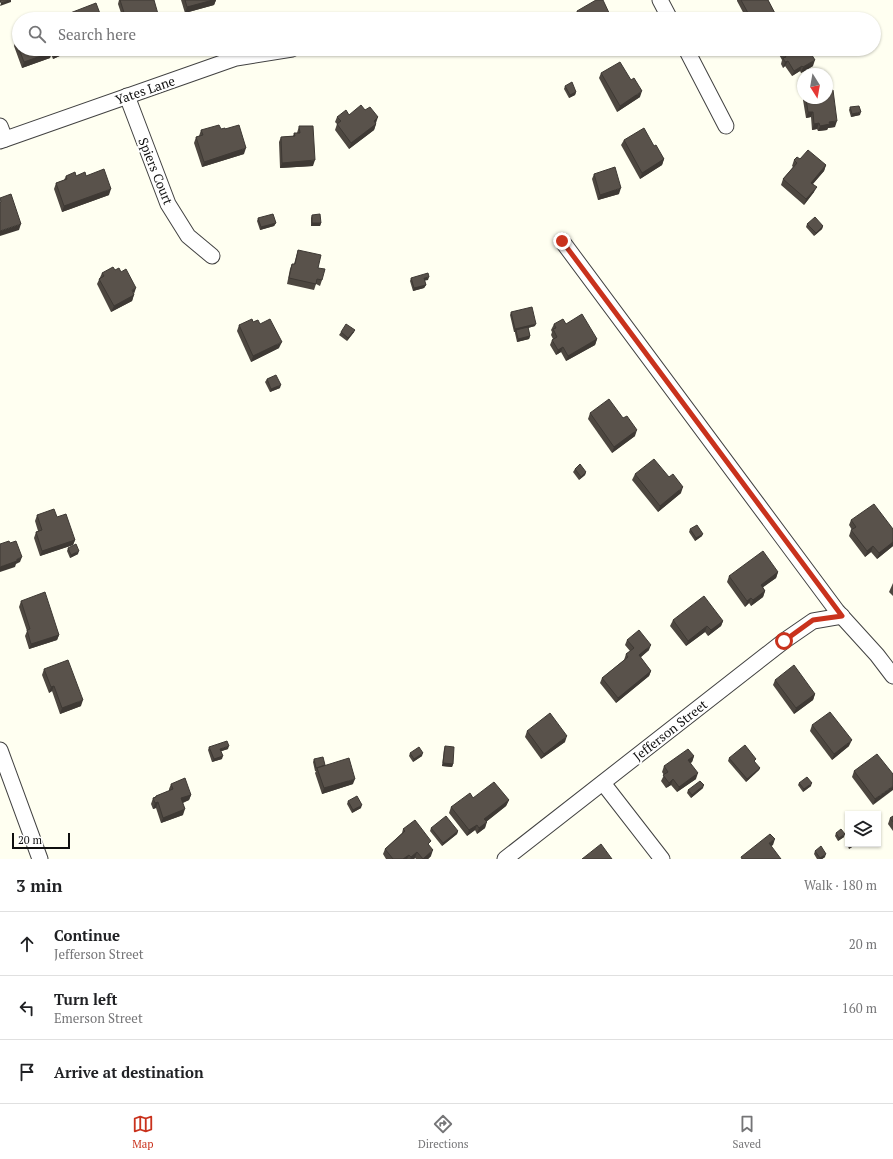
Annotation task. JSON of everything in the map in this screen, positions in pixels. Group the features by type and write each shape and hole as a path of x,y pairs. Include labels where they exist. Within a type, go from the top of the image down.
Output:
{"street":[{"path":"660,0 666,12"},
{"name":"Yates Lane","path":"2,135 127,96 236,58 248,56"},
{"path":"690,56 726,126"},
{"name":"Spiers Court","path":"127,96 168,204 188,236 212,256"},
{"path":"562,241 842,616 893,676"},
{"name":"Jefferson Street","path":"505,859 813,620 842,616"},
{"path":"0,750 40,859"},
{"path":"604,783 662,859"}],"building":[{"path":"0,0 9,0 1,3"},
{"path":"120,0 154,0 157,12 124,12"},
{"path":"185,0 213,0 187,7"},
{"path":"596,0 603,0 609,12 578,12"},
{"path":"741,0 768,0 774,12 747,12"},
{"path":"96,3 99,12 73,12"},
{"path":"22,56 41,56 24,62"},
{"path":"785,56 812,56 815,60 803,67 797,68 794,71 788,61 785,62 783,58"},
{"path":"620,62 631,80 634,78 642,91 620,106 601,73"},
{"path":"572,82 576,92 570,95 565,86"},
{"path":"833,90 837,121 829,122 830,124 820,126 819,123 814,124 813,112 808,112 807,104 833,104"},
{"path":"361,105 365,110 370,107 378,117 374,121 376,124 351,143 337,124 341,121 337,117 346,110 349,115"},
{"path":"859,106 861,112 852,114 850,107"},
{"path":"219,125 221,129 225,129 239,125 246,148 204,162 196,137 203,135 201,130"},
{"path":"299,126 313,126 315,160 282,163 281,137 295,136 294,133 300,133"},
{"path":"644,128 654,146 656,145 664,159 642,173 624,140"},
{"path":"808,150 826,165 811,183 817,187 806,199 783,179 797,163 794,160 797,157 800,159"},
{"path":"615,167 621,188 600,195 594,174"},
{"path":"104,169 111,189 64,206 56,183 67,179 66,176 75,172 76,176 85,172 86,176"},
{"path":"11,194 21,224 0,231 0,198"},
{"path":"273,214 276,223 261,227 258,218"},
{"path":"320,214 321,223 312,223 312,215"},
{"path":"815,217 823,226 816,233 807,224"},
{"path":"298,250 321,255 318,268 325,269 322,280 317,279 316,284 289,278 292,264 295,264"},
{"path":"113,267 115,270 119,268 121,272 126,269 136,288 132,290 134,295 114,306 99,279 104,276 102,273"},
{"path":"428,273 429,277 424,278 426,285 414,288 411,278"},
{"path":"532,307 536,324 515,329 511,312"},
{"path":"582,314 597,339 568,356 563,347 558,350 552,340 557,337 553,329 556,328 554,324 563,319 566,324"},
{"path":"252,319 253,322 258,320 260,324 270,319 282,342 253,356 239,325"},
{"path":"346,324 355,330 348,338 341,332"},
{"path":"528,327 530,336 518,339 516,330"},
{"path":"276,375 281,385 271,389 267,379"},
{"path":"609,399 623,418 627,416 637,430 614,447 590,413"},
{"path":"654,459 669,477 673,474 683,487 660,506 635,474"},
{"path":"580,464 586,472 581,477 575,469"},
{"path":"874,504 893,529 893,542 879,553 873,546 867,551 851,530 856,527 851,520"},
{"path":"54,509 57,517 66,514 75,540 42,551 36,532 42,530 37,515"},
{"path":"697,525 703,534 696,538 690,529"},
{"path":"9,541 10,543 16,541 22,557 17,559 17,561 0,567 0,544"},
{"path":"76,544 79,551 71,555 68,548"},
{"path":"763,551 778,572 761,585 765,591 753,600 751,598 747,601 729,576"},
{"path":"45,592 59,635 31,644 27,630 30,629 21,601"},
{"path":"704,596 723,621 711,630 707,626 688,641 673,620"},
{"path":"639,630 651,645 639,655 651,671 618,698 602,678 628,657 626,654 634,648 627,640"},
{"path":"68,660 83,700 62,708 54,686 51,687 44,669"},
{"path":"794,665 815,694 796,708 775,680"},
{"path":"830,712 852,740 834,754 812,725"},
{"path":"550,713 567,736 544,754 527,731"},
{"path":"227,741 229,746 220,749 223,756 214,759 209,747"},
{"path":"745,745 756,759 754,761 760,768 747,779 729,758"},
{"path":"445,746 454,747 453,764 443,763"},
{"path":"419,747 423,753 414,759 410,753"},
{"path":"688,749 694,756 688,760 698,773 679,787 673,779 669,783 663,775 668,772 664,766"},
{"path":"877,754 893,774 893,786 875,799 854,771"},
{"path":"323,757 325,765 316,768 314,759"},
{"path":"349,758 355,779 324,788 317,768"},
{"path":"807,777 812,783 804,789 799,783"},
{"path":"185,778 191,795 181,798 185,809 163,818 158,802 155,803 153,798 173,789 171,784"},
{"path":"700,781 704,785 692,795 688,790"},
{"path":"494,782 509,800 484,819 487,822 479,828 477,825 469,830 451,807 470,793 473,798"},
{"path":"357,796 362,805 353,810 348,801"},
{"path":"446,816 458,831 443,843 431,828"},
{"path":"415,820 431,841 428,844 433,850 423,859 417,852 411,857 409,855 403,859 393,859 385,849 405,831 403,829"},
{"path":"841,829 845,834 839,838 836,833"},
{"path":"770,834 775,839 769,843 781,859 742,859 741,857"},
{"path":"601,844 612,859 582,859"},
{"path":"821,846 826,854 820,858 815,851"}],"route":[{"path":"562,241 842,616 813,620 784,641"}]}
